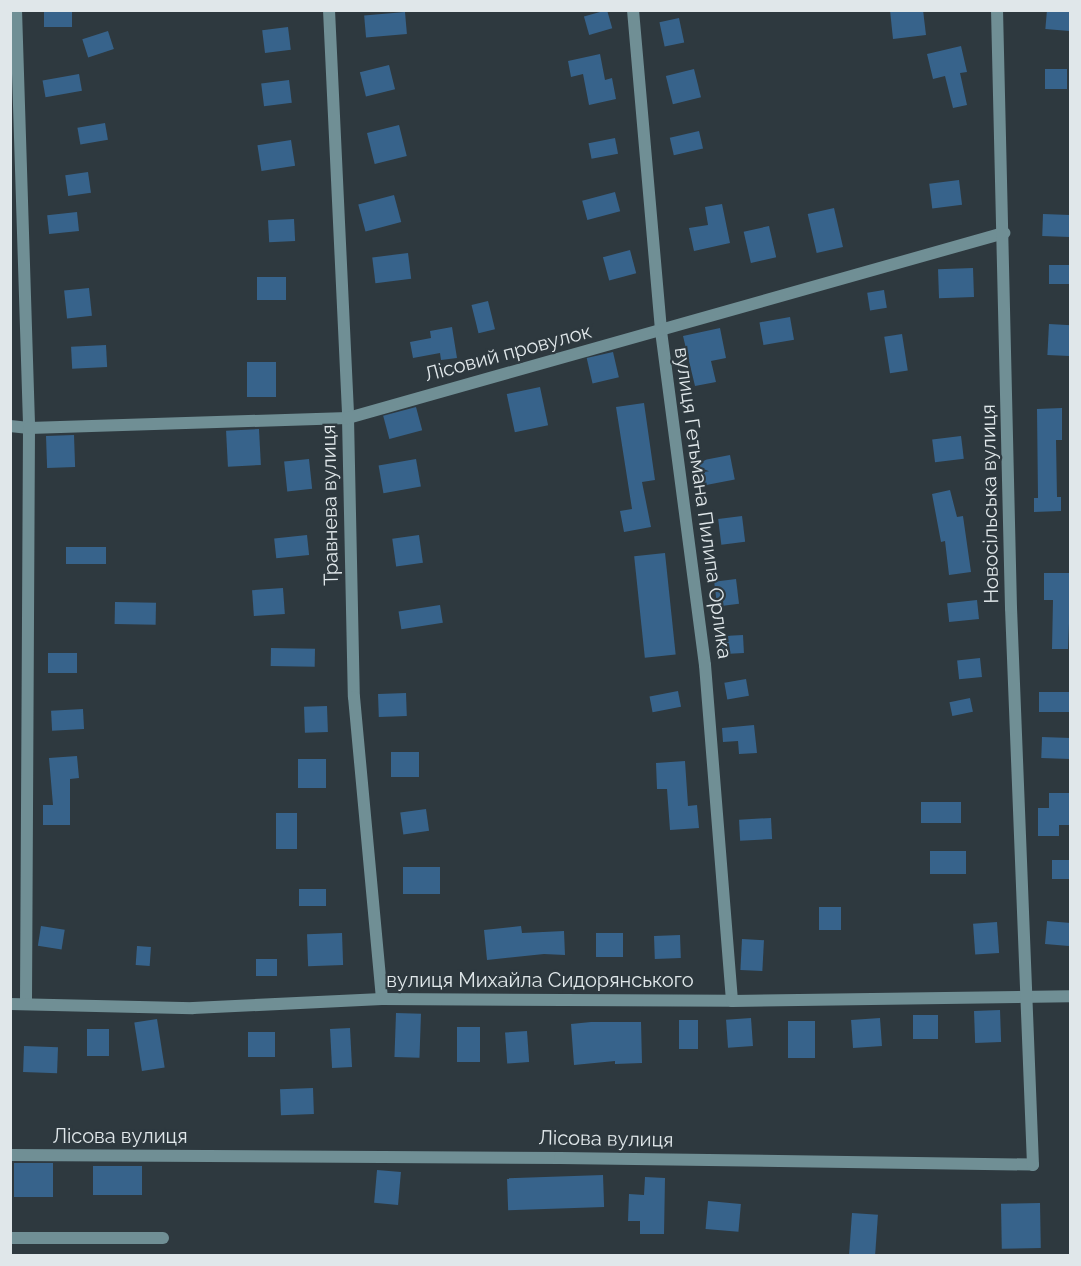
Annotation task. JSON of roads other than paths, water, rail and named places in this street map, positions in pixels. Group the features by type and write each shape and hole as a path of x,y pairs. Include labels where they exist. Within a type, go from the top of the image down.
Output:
{"street":[{"path":"16,10 30,428 26,1004"},
{"name":"Травнева вулиця","path":"329,10 348,418 354,697 382,999"},
{"name":"вулиця Гетьмана Пилипа Орлика","path":"633,10 661,331 705,665 732,1001"},
{"name":"Новосільська вулиця","path":"997,10 1011,608 1028,996"},
{"name":"Лісовий провулок","path":"10,426 30,428 348,418 1004,233"},
{"name":"Лісова вулиця","path":"10,1155 560,1158 1033,1165 1028,996"},
{"name":"вулиця Михайла Сидорянського","path":"10,1004 193,1008 382,999 732,1001 1071,996"},
{"path":"10,1238 163,1238"}]}
